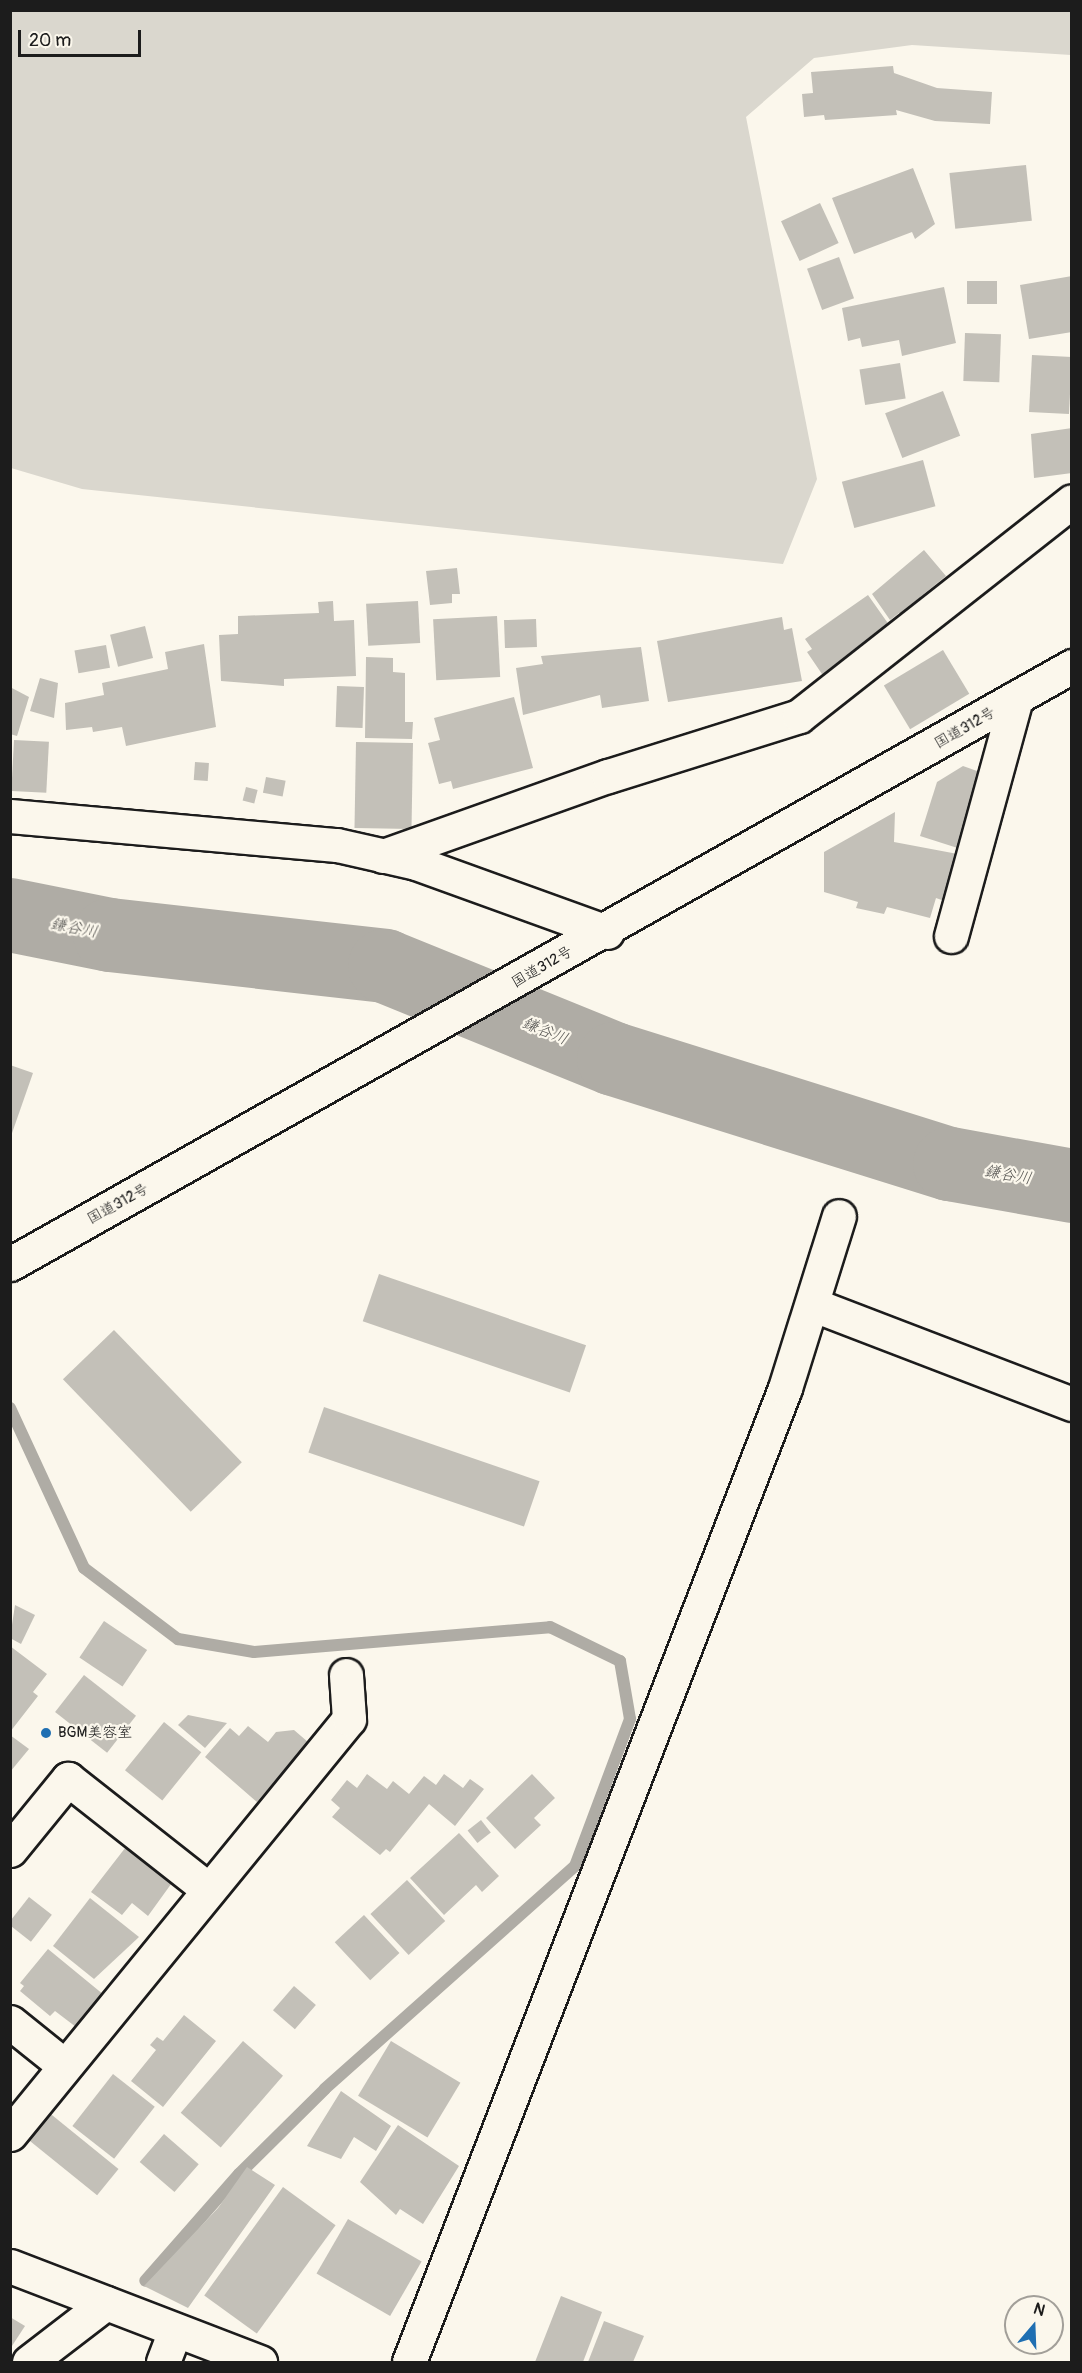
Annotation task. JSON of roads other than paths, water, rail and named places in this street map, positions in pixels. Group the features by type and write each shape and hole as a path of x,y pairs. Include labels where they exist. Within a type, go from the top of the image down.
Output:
{"main road":[{"path":"383,856 608,776 799,716 1071,501"},
{"name":"国道312号","path":"10,1264 594,938 1071,666"},
{"path":"951,936 1016,698"},
{"path":"10,816 337,845 383,856 594,938"},
{"path":"409,2362 814,1305 839,1216"},
{"path":"814,1305 1071,1404"},
{"path":"10,2134 349,1719 346,1674"},
{"path":"10,1850 68,1779 210,1890"},
{"path":"10,2022 65,2067"},
{"path":"10,2266 260,2362"},
{"path":"29,2362 106,2303"},
{"path":"163,2362 175,2330"}],"waterway":[{"name":"鎌谷川","path":"10,915 110,935 385,966 614,1059 950,1164 1072,1186"},
{"path":"10,1408 84,1568 178,1639 254,1652 550,1627 620,1661 630,1719 575,1866 325,2089 239,2174 145,2281"}],"place":[{"name":"BGM美容室","path":"46,1733"}]}
